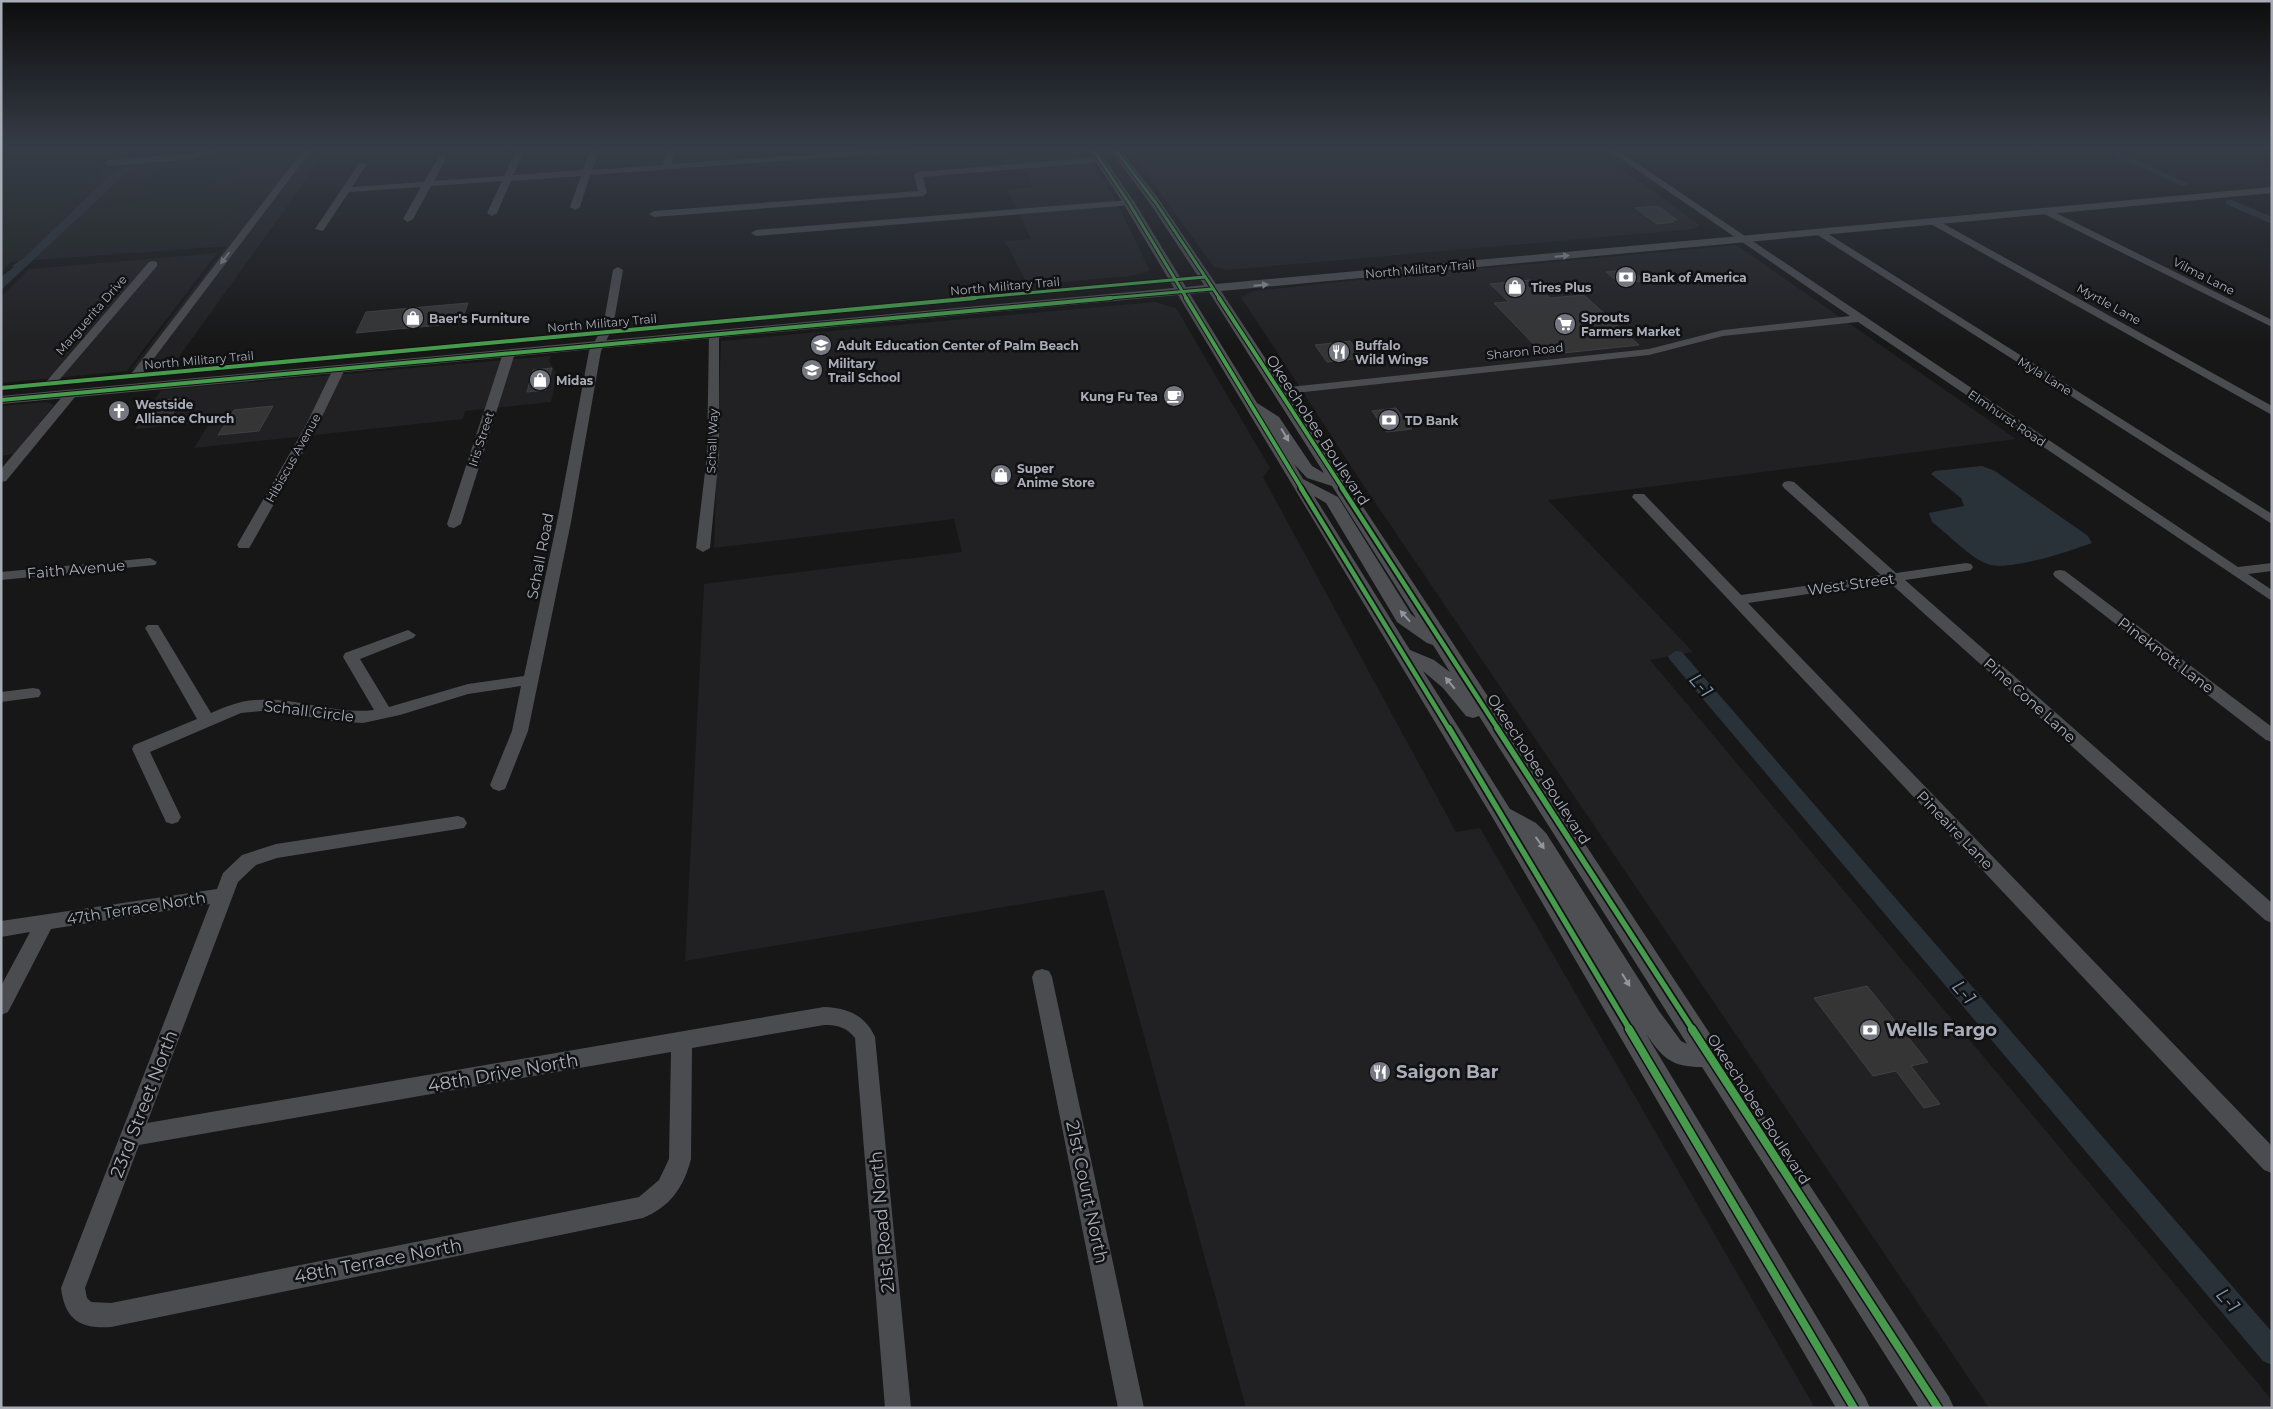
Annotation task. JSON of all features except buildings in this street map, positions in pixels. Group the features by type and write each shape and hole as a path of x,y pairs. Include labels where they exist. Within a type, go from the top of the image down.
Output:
{"main road":[{"path":"1135,214 1297,482 1502,814 1653,1073 1854,1408"},
{"name":"Okeechobee Boulevard","path":"1163,214 1938,1408"},
{"name":"North Military Trail","path":"1,388 378,354 602,339 714,334 1178,286 1205,277 1922,214"},
{"name":"North Military Trail","path":"1,400 509,353 782,316 1178,286 1212,289 2013,214"},
{"path":"1436,268 1458,262 1536,253 1545,248"},
{"path":"756,330 763,323 782,316"},
{"path":"339,369 378,354"},
{"path":"73,394 112,383 117,378"},
{"path":"1250,404 1270,415 1277,422 1306,470 1338,483"},
{"path":"1297,482 1332,500 1404,618 1444,646"},
{"path":"1403,654 1426,662 1441,673 1536,788"},
{"path":"1502,814 1528,829 1538,839 1650,1019 1672,1049 1686,1056 1710,1056"}],"street":[{"path":"135,376 259,214"},
{"path":"320,229 330,214"},
{"path":"408,219 411,214"},
{"path":"756,233 995,214"},
{"path":"1705,214 1743,239"},
{"name":"Vilma Lane","path":"2062,214 2272,324"},
{"name":"Myrtle Lane","path":"1932,221 2272,411"},
{"name":"Myla Lane","path":"1819,232 2272,520"},
{"name":"Elmhurst Road","path":"1743,239 2272,597"},
{"name":"Marguerita Drive","path":"50,384 153,264"},
{"path":"602,339 618,270"},
{"name":"Sharon Road","path":"1280,392 1649,352 1723,333 1861,318"},
{"name":"Schall Way","path":"703,548 713,455 714,334"},
{"name":"Schall Road","path":"500,785 520,731 562,531 595,351 602,339"},
{"name":"Iris Street","path":"454,524 509,353"},
{"name":"Hibiscus Avenue","path":"244,545 311,427 339,369"},
{"path":"1,478 73,394"},
{"name":"Pine Cone Lane","path":"1789,485 2272,915"},
{"name":"Pineaire Lane","path":"1639,497 2272,1162"},
{"name":"Faith Avenue","path":"1,576 150,562"},
{"name":"West Street","path":"1736,600 1966,567"},
{"path":"2235,572 2272,567"},
{"name":"Pineknott Lane","path":"2060,574 2272,736"},
{"path":"153,628 207,721"},
{"name":"Schall Circle","path":"384,713 352,658 408,635"},
{"name":"Schall Circle","path":"172,817 140,749 207,721 254,704 280,704 342,717 366,717 461,690 531,680"},
{"path":"1,697 33,693"},
{"name":"47th Terrace North","path":"1,929 223,895 230,878 238,869 262,854 458,823"},
{"name":"23rd Street North","path":"81,1311 74,1302 73,1288 191,985 223,895"},
{"path":"1,1006 45,922"},
{"name":"21st Court North","path":"1042,977 1131,1408"},
{"name":"48th Drive North","path":"132,1136 831,1016 850,1020 860,1027 865,1037"},
{"name":"21st Road North","path":"865,1037 898,1408"},
{"name":"48th Terrace North","path":"81,1311 93,1316 111,1315 643,1207 658,1199 670,1187 677,1173 680,1159 682,1041"}],"shaded area":[{"path":"1,214 282,214 173,365 131,369 227,246 11,262 1,272"},
{"path":"1,214 56,214 1,262"},
{"path":"70,214 83,214 1,290 1,277 24,258"},
{"path":"92,214 231,214 213,236 196,242 136,247 116,244 54,249"},
{"path":"1019,214 1122,214 1150,271 1131,276 1028,285 1005,241 1031,239"},
{"path":"1176,214 1684,214 1700,225 1694,229 1227,270 1214,267"},
{"path":"1736,245 2016,439 1548,500 1693,652 1650,660 2272,1400 2272,1408 1989,1408 1362,483 1241,297 1254,291 1387,277"},
{"path":"217,253 127,371 1,383 1,297 29,269"},
{"path":"1155,302 1176,308 1270,468 1263,477 1456,832 1480,828 1815,1408 1246,1408 1104,890 685,961 704,584 962,552 954,519 714,548 721,341"},
{"path":"551,356 549,361 557,374 551,402 465,411 463,419 194,448 210,422 135,429 161,390"},
{"path":"47,402 54,405 14,454 1,456 1,406"},
{"path":"1982,466 1995,471 2088,536 2092,543 2042,559 2013,565 1991,565 1976,558 1932,522 1929,513 1964,506 1961,498 1931,474 1935,471"}],"waterway":[{"path":"2256,214 2272,221"},
{"name":"L-1","path":"1676,656 2272,1352"}],"cycle path":[{"path":"1135,214 1297,482 1502,814 1854,1408"},
{"path":"1163,214 1938,1408"},
{"path":"1,388 1205,277"},
{"path":"1,400 1212,289"}],"place":[{"name":"Bank of America","path":"1626,277"},
{"name":"Tires Plus","path":"1515,287"},
{"name":"Baer's Furniture","path":"413,318"},
{"name":"Sprouts Farmers Market","path":"1565,324"},
{"name":"Adult Education Center of Palm Beach","path":"821,345"},
{"name":"Buffalo Wild Wings","path":"1339,352"},
{"name":"Military Trail School","path":"812,370"},
{"name":"Midas","path":"540,380"},
{"name":"Kung Fu Tea","path":"1174,396"},
{"name":"Westside Alliance Church","path":"119,411"},
{"name":"TD Bank","path":"1389,420"},
{"name":"Super Anime Store","path":"1001,475"},
{"name":"Wells Fargo","path":"1870,1030"},
{"name":"Saigon Bar","path":"1380,1072"}]}
